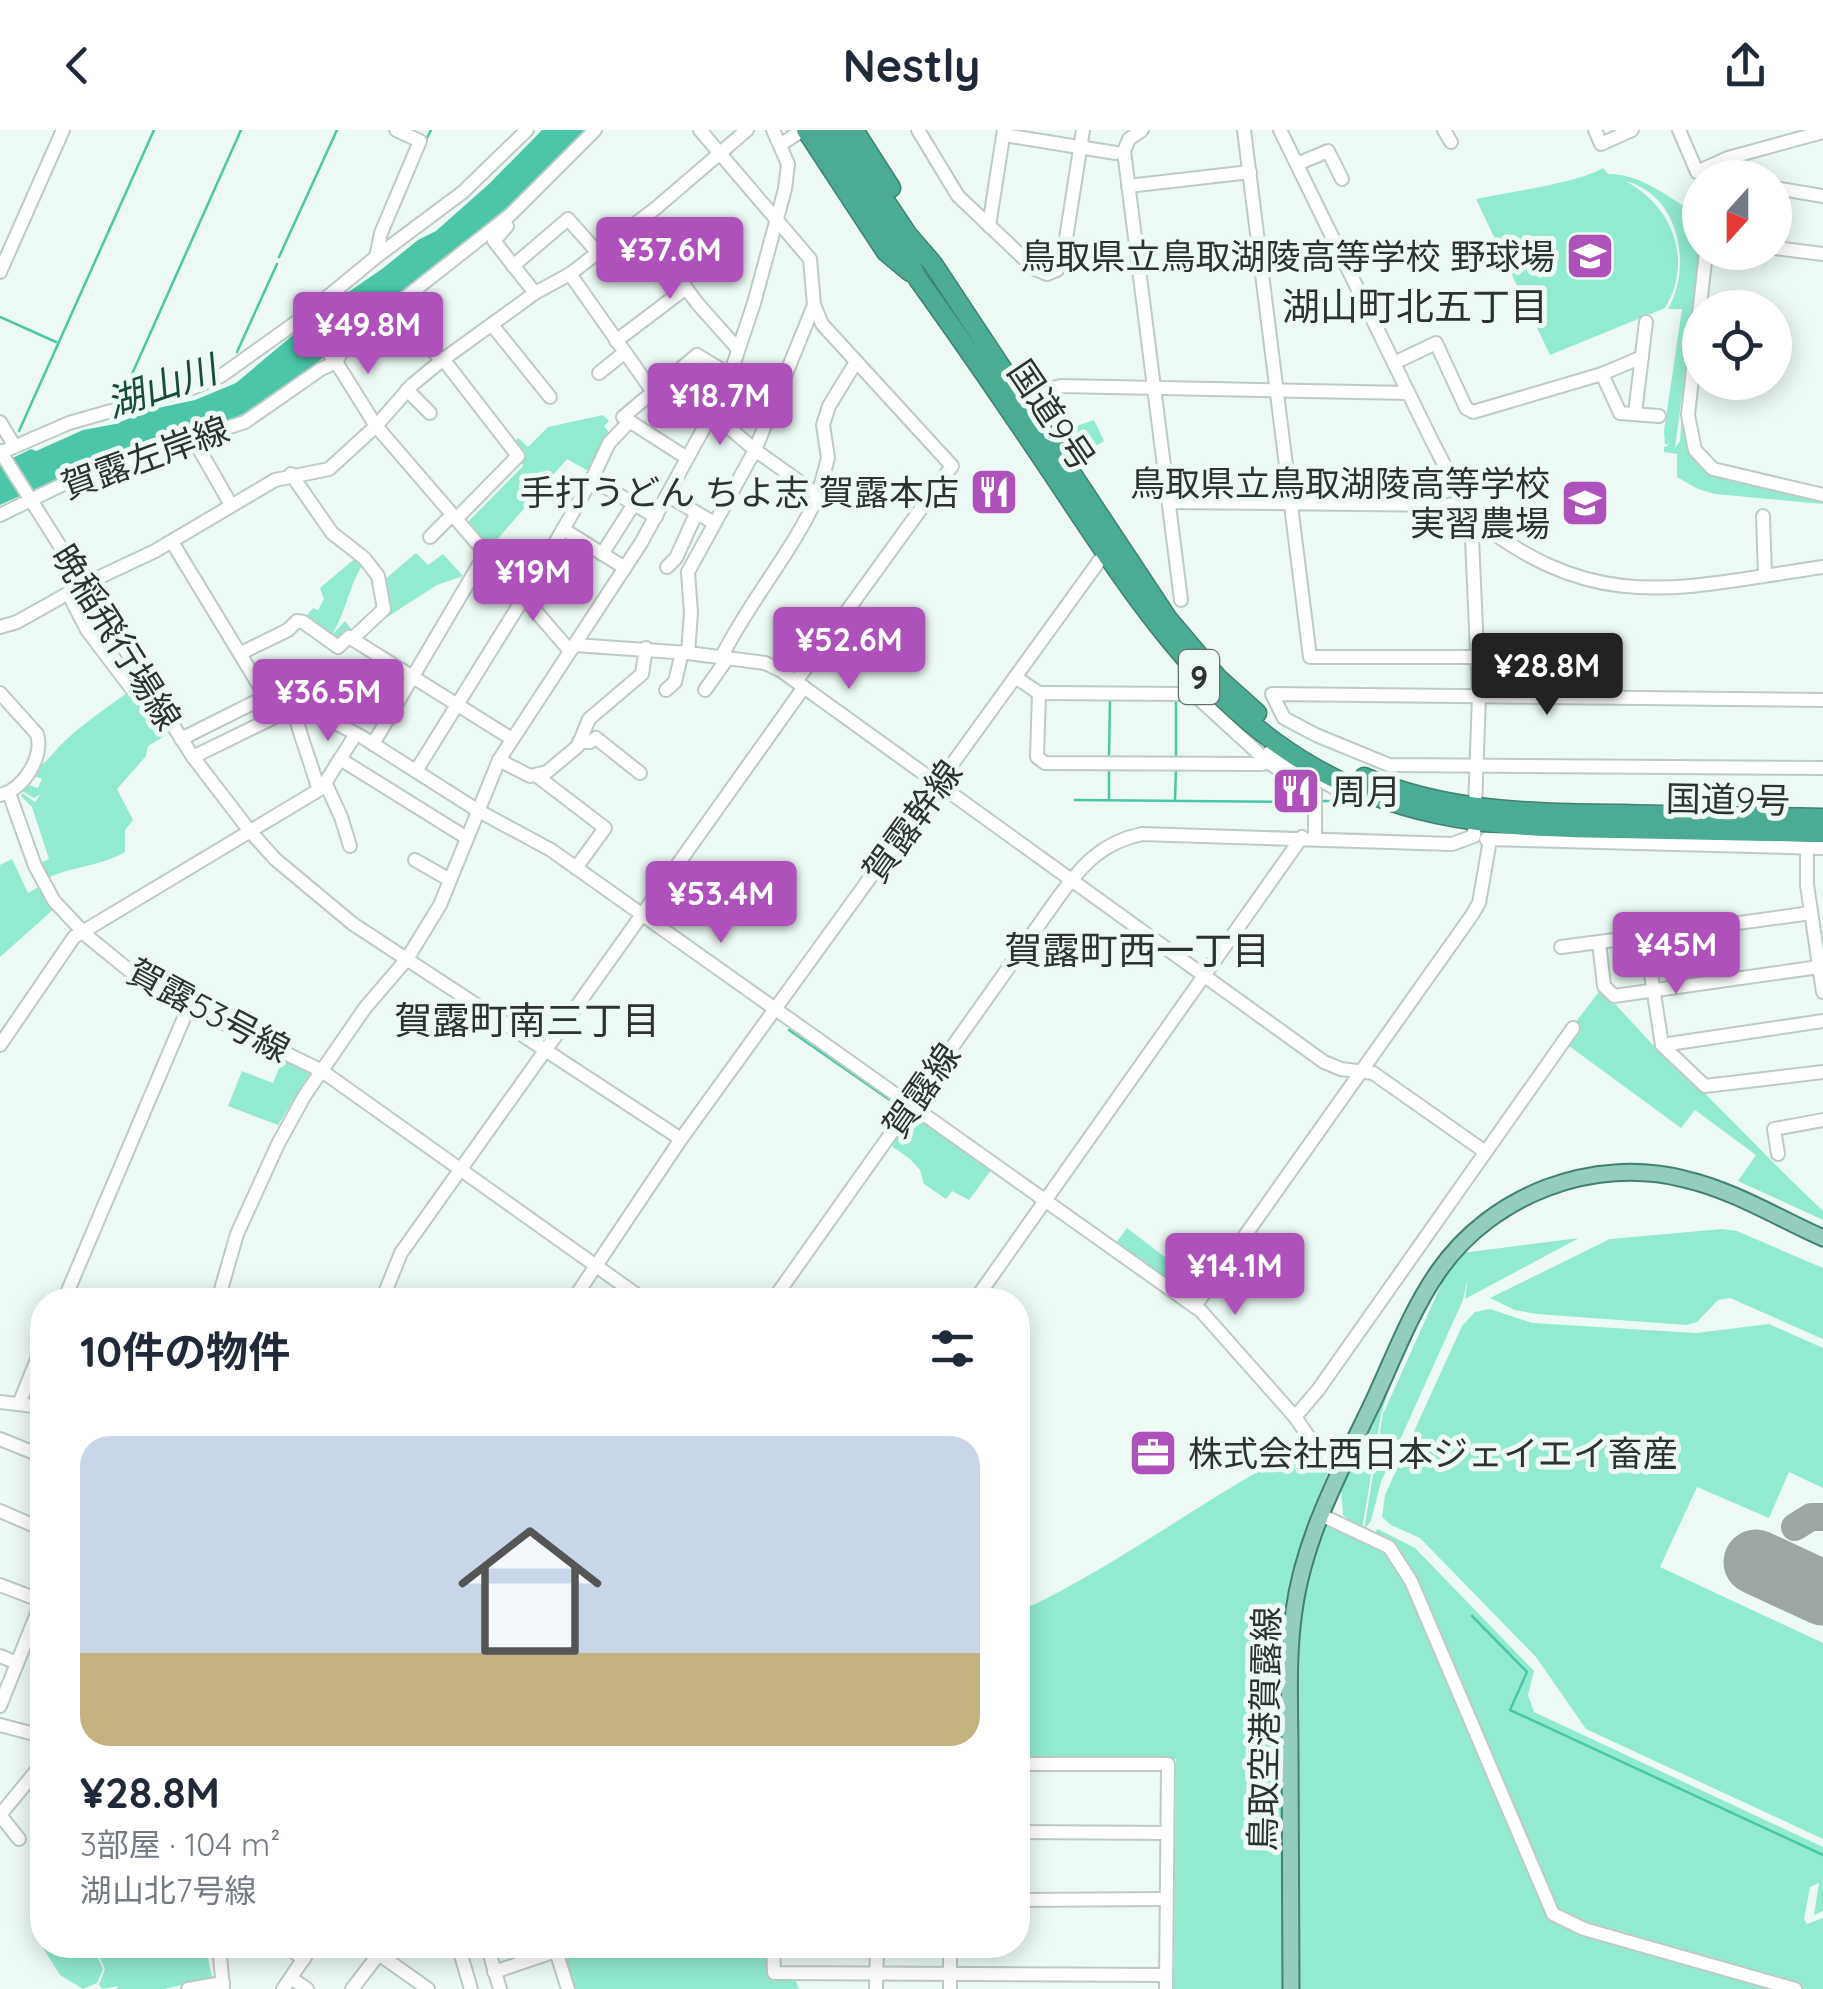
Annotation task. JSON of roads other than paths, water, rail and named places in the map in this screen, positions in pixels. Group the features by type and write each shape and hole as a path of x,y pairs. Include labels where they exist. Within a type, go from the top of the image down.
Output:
{"highway":[{"name":"9","path":"804,130 886,252 918,279"},
{"name":"国道9号","path":"821,130 908,258 918,279 1109,547 1178,652 1240,714 1302,758 1362,789 1426,812 1476,821 1553,827 1823,833"},
{"name":"国道9号","path":"838,130 908,235 934,264 1109,547 1205,664 1276,728 1372,781 1476,821 1570,814 1823,818"},
{"name":"9","path":"857,132 934,264"}],"main road":[{"name":"鳥取空港賀露線","path":"1290,1989 1290,1641 1298,1588 1321,1516 1431,1282 1464,1241 1514,1202 1573,1179 1604,1174 1653,1174 1705,1185 1823,1238"}],"street":[{"path":"0,272 63,130"},
{"path":"376,257 381,233 423,135 396,130"},
{"path":"1,453 69,422 195,387 220,376 304,320 376,257 463,192 527,130"},
{"name":"賀露左岸線","path":"0,515 82,475 245,422 336,362 345,346 510,215 595,130"},
{"path":"387,1288 401,1253 642,915 952,466 822,324 814,305 810,259 700,130"},
{"path":"0,627 17,622 172,542 230,505 291,474 329,469 442,360 598,253 747,130"},
{"path":"221,1288 236,1234 278,1144 365,1008 408,959 450,880 498,760 625,568 712,413 730,374 777,221 788,164 772,130"},
{"path":"781,144 804,130"},
{"path":"918,130 958,196 1039,272 1050,274 1063,258 1083,130"},
{"path":"1142,130 1126,144 1128,186 1181,600"},
{"path":"1244,130 1310,657 1478,658"},
{"path":"1280,130 1472,516 1540,564 1608,585 1668,588 1823,567"},
{"path":"1595,130 1602,144 1632,130"},
{"path":"1679,130 1697,172 1728,158 1823,132"},
{"path":"989,226 1004,133 1116,153"},
{"path":"1297,164 1328,151 1342,179"},
{"path":"1128,186 1250,172"},
{"path":"1792,191 1823,196"},
{"path":"510,215 514,220 494,241 535,293"},
{"path":"513,266 568,219 598,253"},
{"path":"638,222 686,288 738,349"},
{"path":"1792,250 1823,254"},
{"path":"1704,270 1688,405 1695,450 1705,464 1720,472 1823,496"},
{"path":"570,274 653,392"},
{"path":"616,341 686,288"},
{"path":"407,298 417,312 414,326 518,456 430,537"},
{"path":"666,690 675,682 686,652 691,613 688,572 755,450 814,305"},
{"path":"304,320 376,426 572,648 646,648 765,663 801,684 1324,1062 1341,1069 1373,1072 1484,1151"},
{"path":"1635,414 1646,322"},
{"path":"492,325 550,397"},
{"path":"1394,363 1436,343 1466,408 1473,412 1602,374 1642,357"},
{"path":"598,373 624,354"},
{"path":"687,458 623,417 697,355 730,374"},
{"path":"705,690 738,624 806,522 828,458 824,425 829,406 856,362"},
{"path":"1602,374 1620,412 1659,416"},
{"path":"1024,405 1052,387 1408,393"},
{"path":"407,390 430,414"},
{"path":"712,413 818,495"},
{"path":"0,422 14,445"},
{"path":"416,771 524,597 609,443 628,422"},
{"path":"194,440 230,505"},
{"name":"晩稲飛行場線","path":"1,453 193,758 249,830 316,895 546,1052 682,1139"},
{"path":"291,474 332,533 364,558 378,576 384,609 352,639"},
{"path":"592,479 656,516"},
{"path":"667,496 714,523"},
{"path":"1169,502 1463,503"},
{"path":"602,554 634,504"},
{"path":"667,567 676,558 696,514"},
{"path":"1194,1306 1479,903 1490,840 1476,821 1480,696 1472,516"},
{"path":"1764,516 1765,575"},
{"path":"563,529 625,568"},
{"path":"172,542 260,687 269,695 311,710 356,734 478,810 538,842 1194,1306 1295,1417 1327,1463"},
{"name":"賀露幹線","path":"581,1288 682,1139 1109,547"},
{"path":"373,744 486,551"},
{"path":"68,594 86,628 131,688 144,681"},
{"path":"86,628 103,616"},
{"path":"240,653 303,622 335,646 349,637 512,739"},
{"path":"537,776 548,772 579,742 585,722 642,674 646,648"},
{"path":"313,672 389,718"},
{"path":"1016,677 1040,693 1187,694 1196,697 1272,760 1307,780 1342,792 1362,789"},
{"path":"0,693 40,742 30,770 5,794"},
{"path":"1040,693 1037,757 1045,762 1272,760"},
{"path":"1823,700 1272,694 1284,718 1316,736 1389,765 1823,768"},
{"path":"181,739 269,695"},
{"path":"193,758 294,704"},
{"path":"294,704 294,718 350,846"},
{"path":"1240,714 1272,760"},
{"path":"0,1045 74,937 322,785 356,734"},
{"path":"579,742 596,738 640,772"},
{"path":"340,760 467,838"},
{"path":"498,760 537,776 605,828 576,868"},
{"path":"983,1288 1309,838 1316,791 1307,780"},
{"name":"賀露53号線","path":"5,794 35,866 54,900 82,932 130,970 189,1006 322,1071 627,1288"},
{"name":"賀露線","path":"781,1288 1070,880 1106,845 1142,834 1452,844 1476,821"},
{"path":"1490,840 1823,848"},
{"path":"1808,848 1823,992"},
{"path":"415,860 450,880"},
{"path":"1561,947 1812,914"},
{"path":"1645,936 1662,1045 1706,1086 1823,1072"},
{"path":"1598,942 1604,986 1614,996 1819,967"},
{"path":"69,1288 189,1006"},
{"path":"1662,1045 1823,1020"},
{"path":"1295,1417 1318,1390 1572,1028"},
{"path":"1778,1154 1774,1128 1823,1120"},
{"path":"19,1404 30,1377"},
{"path":"0,1402 30,1405"},
{"path":"0,1438 30,1451"},
{"path":"0,1511 30,1523"},
{"path":"1321,1516 1389,1547 1411,1581 1553,1914 1584,1928 1795,1989"},
{"path":"0,1584 30,1596"},
{"path":"0,1706 30,1631"},
{"path":"0,1656 17,1663"},
{"path":"0,1725 30,1733"},
{"path":"773,1958 774,1973 876,1982 1166,1982 1168,1764 1030,1764"},
{"path":"18,1840 0,1815 30,1779"},
{"path":"1030,1832 1167,1832"},
{"path":"1030,1900 1166,1899"},
{"path":"188,1989 223,1986 220,1958"},
{"path":"352,1989 375,1958"},
{"path":"384,1958 428,1989"},
{"path":"462,1958 471,1989"},
{"path":"490,1958 500,1989"},
{"path":"494,1972 531,1958"},
{"path":"560,1958 568,1989"},
{"path":"304,1959 287,1983 307,1989"},
{"path":"802,1974 802,1989"}],"waterway":[{"path":"19,431 154,130"},
{"name":"湖山川","path":"124,403 124,392 241,130"},
{"path":"279,257 337,130"},
{"path":"425,142 431,130"},
{"path":"237,352 277,264"},
{"path":"0,317 56,342"},
{"path":"1109,756 1110,699"},
{"path":"1176,700 1176,757"},
{"path":"1109,767 1109,799"},
{"path":"1175,799 1176,768"},
{"path":"1075,800 1300,802"},
{"path":"1322,801 1346,801"},
{"path":"789,1030 897,1105"},
{"path":"1472,1616 1527,1672 1510,1710 1823,1855"}],"place":[{"name":"鳥取県立鳥取湖陵高等学校 野球場","path":"1590,256"},
{"name":"手打うどん ちよ志 賀露本店","path":"994,492"},
{"name":"鳥取県立鳥取湖陵高等学校 実習農場","path":"1585,503"},
{"name":"周月","path":"1296,791"},
{"name":"株式会社西日本ジェイエイ畜産","path":"1153,1453"}],"district":[{"name":"湖山町北五丁目","path":"1415,306"},
{"name":"賀露町西一丁目","path":"1137,950"},
{"name":"賀露町南三丁目","path":"527,1020"}]}
